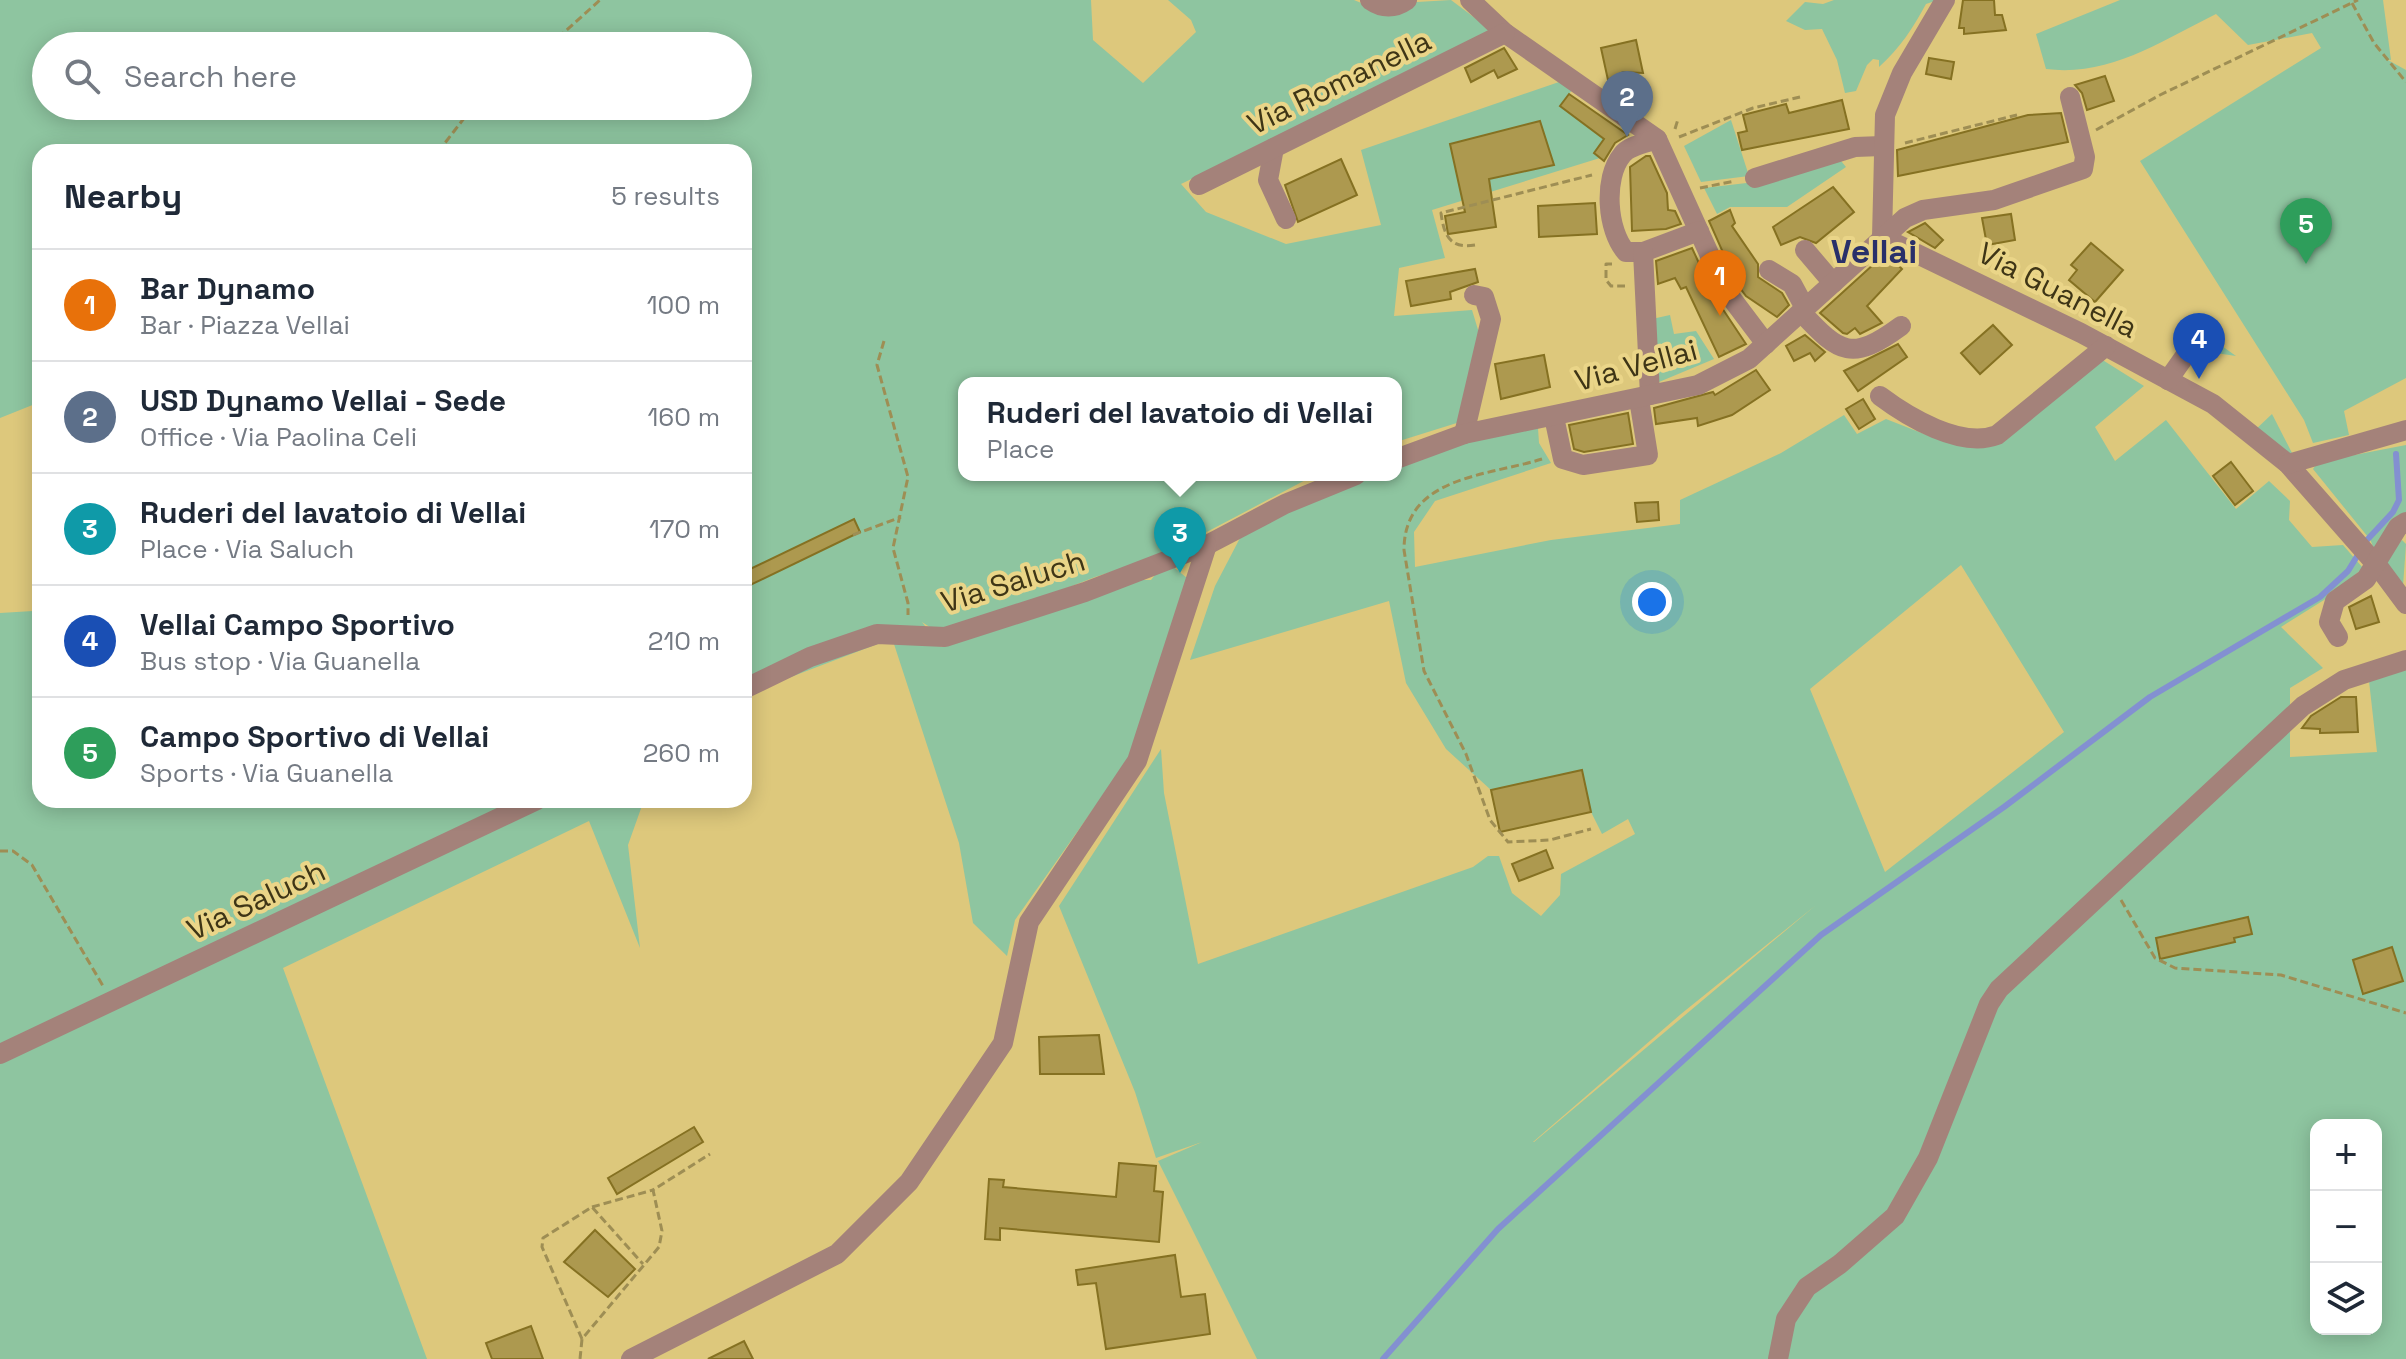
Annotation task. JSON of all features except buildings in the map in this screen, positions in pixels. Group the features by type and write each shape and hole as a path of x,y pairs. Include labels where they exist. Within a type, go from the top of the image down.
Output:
{"street":[{"path":"1370,0 1379,6 1397,7 1407,0"},
{"path":"1470,0 1505,33 1625,117 1660,146 1726,291 1766,344"},
{"path":"1882,237 1882,146 1891,94 1945,0"},
{"name":"Via Romanella","path":"1199,185 1505,33"},
{"path":"1625,117 1628,84"},
{"path":"2070,97 2081,138"},
{"name":"Via Vellai","path":"1402,457 1464,434 1698,385 1749,359 1905,218 1923,210 1994,200 2071,176 2083,169 2085,163 2081,138"},
{"path":"1660,146 1623,152 1612,173 1609,185 1616,241 1626,252 1643,252 1699,231"},
{"path":"1755,178 1855,147 1882,146"},
{"path":"1274,148 1268,180 1286,219"},
{"name":"Via Guanella","path":"1882,237 2106,346 2213,404 2288,464 2404,598"},
{"path":"1805,250 1833,283"},
{"path":"1554,417 1563,459 1583,465 1648,455 1643,252"},
{"path":"1769,270 1792,284 1803,310 1829,342 1843,349 1856,351 1901,326"},
{"path":"1464,434 1491,319 1484,297 1474,295"},
{"path":"2168,380 2204,329"},
{"path":"1880,396 1905,415 1935,430 1988,439 1997,435 2106,346"},
{"path":"2288,464 2406,430"},
{"path":"631,1359 837,1254 909,1182 1003,1043 1029,922 1137,761 1207,545 1285,504 1341,481"},
{"path":"2338,637 2329,622 2335,601 2366,579 2373,562 2398,527 2406,522"},
{"name":"Via Saluch","path":"752,685 810,657 877,634 945,637 1085,592 1207,545"},
{"path":"1778,1359 1786,1319 1807,1287 1895,1216 1928,1158 1989,1004 1999,989 2303,706 2344,680 2406,660"},
{"name":"Via Saluch","path":"0,1054 520,808"}],"path":[{"path":"565,32 600,0"},
{"path":"2081,138 2160,95 2358,0"},
{"path":"2352,3 2374,43 2406,82"},
{"path":"1660,146 1753,108 1800,97"},
{"path":"1882,146 2017,115"},
{"path":"444,144 463,120"},
{"path":"1475,245 1454,245 1446,239 1441,213 1597,173 1612,173"},
{"path":"1683,196 1704,185 1755,178"},
{"path":"1606,264 1606,280 1611,286"},
{"path":"884,341 877,365 908,477 893,548 908,603 907,635"},
{"path":"1561,453 1435,491 1419,502 1413,512 1404,531 1404,550 1424,671 1466,754 1485,797 1490,820 1508,842 1550,840 1591,829"},
{"path":"853,535 901,517"},
{"path":"0,851 13,851 32,865 112,1001"},
{"path":"2112,882 2155,958 2175,968 2281,975 2406,1013"},
{"path":"580,1359 582,1339 542,1247 543,1238 592,1207 653,1190 710,1154"},
{"path":"582,1339 659,1247 662,1231 653,1190"},
{"path":"592,1207 645,1266"}],"green space":[{"path":"0,0 1091,0 1093,40 1143,83 1196,32 1191,20 1168,0 1354,0 1366,5 1451,0 1491,30 1491,35 1181,184 1206,212 1286,244 1381,225 1361,150 1559,82 1575,86 1560,106 1604,139 1594,153 1600,158 1432,210 1445,258 1399,268 1394,316 1472,310 1479,333 1460,422 1402,440 1402,377 958,377 958,481 1304,481 1161,556 1095,577 975,624 939,633 922,622 941,647 1139,580 1151,580 1166,561 1187,578 1128,760 1015,920 1007,956 973,923 959,843 893,641 880,643 752,692 752,144 32,144 32,405 0,418"},
{"path":"1834,0 1938,0 1926,4 1906,37 1879,67 1879,60 1873,59 1867,65 1856,91 1845,93 1837,60 1822,29 1805,30 1786,21 1805,2 1823,4"},
{"path":"2120,0 2383,0 2391,60 2386,59 2406,70 2406,378 2344,411 2349,435 2313,443 2304,420 2140,161 2321,48 2312,33 2248,45 2216,14 2134,55 2113,62 2092,68 2046,69 2036,34"},
{"path":"1731,120 1749,176 1701,182 1684,146"},
{"path":"1837,156 1846,167 1787,207 1730,207 1717,214 1704,188 1755,182"},
{"path":"1670,315 1674,334 1696,331 1714,359 1659,382 1652,319"},
{"path":"2212,339 2236,356 2202,351"},
{"path":"2101,359 2144,386 2095,427 2115,461 2166,420 2236,509 2269,481 2290,501 2289,520 2312,547 2343,545 2363,568 2332,595 2281,627 2323,668 2290,688 2290,757 2377,752 2369,681 2406,668 2406,1359 1257,1359 1158,1161 1202,1142 1156,1158 1135,1092 1059,906 1161,749 1164,793 1198,964 1473,867 1488,856 1499,856 1512,893 1541,916 1560,895 1561,874 1635,834 1628,819 1602,834 1591,812 1582,770 1491,790 1446,749 1406,683 1389,601 1190,660 1215,586 1240,538 1286,511 1357,481 1402,481 1402,463 1459,441 1538,428 1539,443 1551,463 1435,501 1414,532 1415,567 1551,540 1680,524 1680,500 1781,453 1844,415 1857,434 1886,419 1937,439 1989,446","holes":["1961,565 2064,732 1885,872 1810,689","1816,905 1534,1142 1681,1014"]},
{"path":"2272,414 2292,453 2291,456 2253,432"},
{"path":"2406,445 2406,516 2374,549 2370,539 2388,518 2368,537 2313,469 2318,462"},
{"path":"2402,540 2406,544 2403,586 2384,561"},
{"path":"32,611 32,808 641,808 628,845 640,948 589,821 283,968 427,1359 0,1359 0,613"}],"waterway":[{"path":"1383,1359 1498,1229 1821,935 2004,807 2150,697 2320,597 2348,571 2367,540 2393,512 2399,500 2396,454"}],"place":[{"name":"USD Dynamo Vellai - Sede","path":"1627,137"},
{"name":"Campo Sportivo di Vellai","path":"2306,264"},
{"name":"Bar Dynamo","path":"1720,316"},
{"name":"Vellai Campo Sportivo","path":"2199,379"},
{"name":"Ruderi del lavatoio di Vellai","path":"1180,573"}],"district":[{"name":"Vellai","path":"1874,251"}]}
